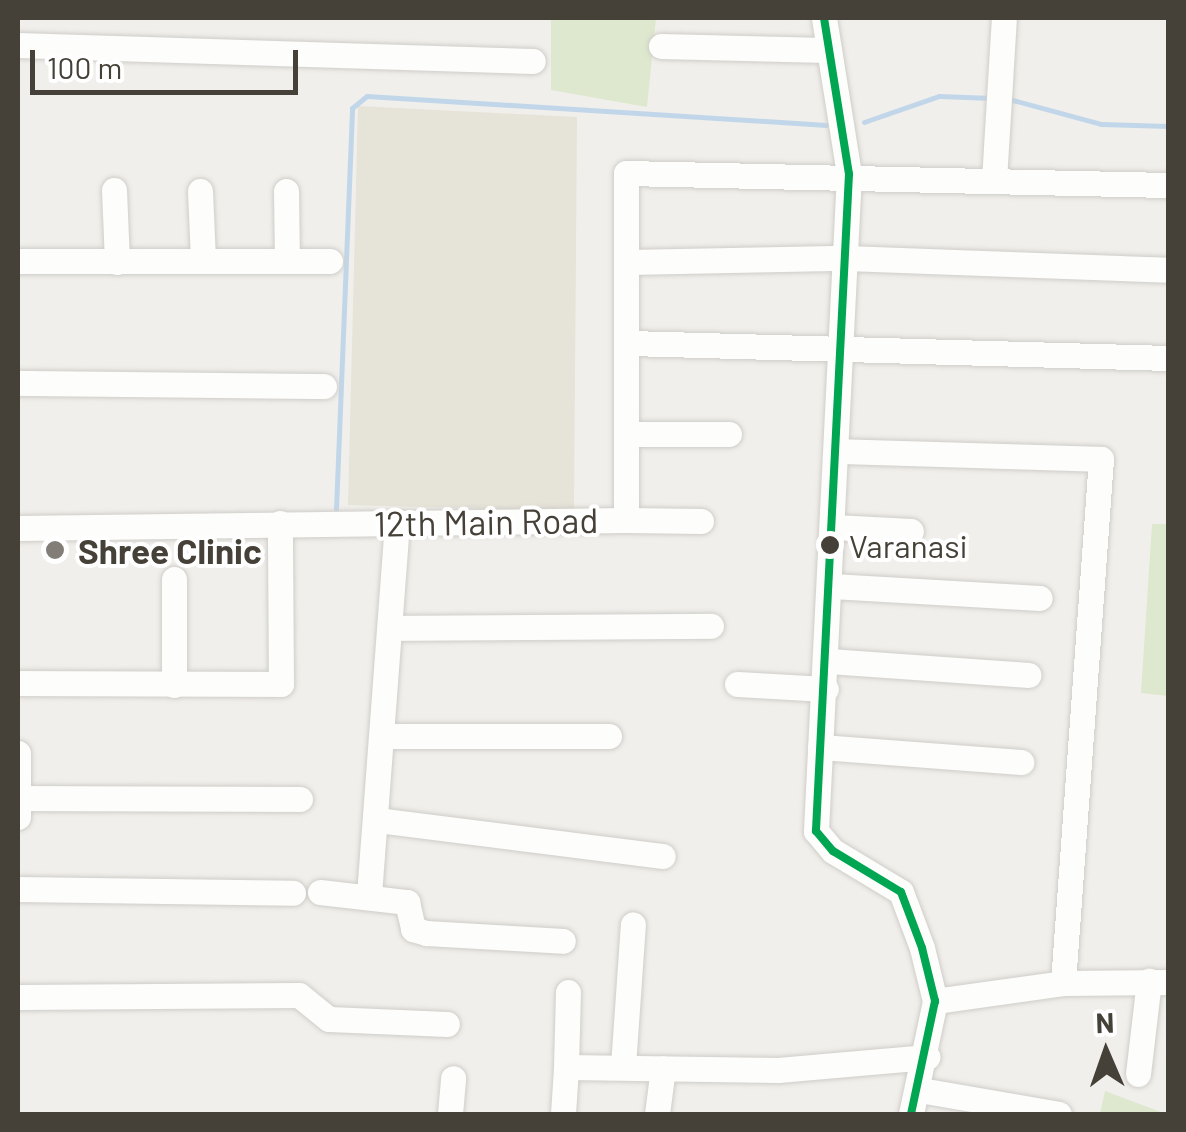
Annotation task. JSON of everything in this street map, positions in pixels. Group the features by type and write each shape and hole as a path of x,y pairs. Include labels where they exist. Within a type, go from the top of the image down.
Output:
{"street":[{"path":"824,18 826,50 850,174 829,662 816,832 833,851 901,892 935,1000 927,1057 911,1114"},
{"path":"994,180 1004,18"},
{"path":"18,45 533,60"},
{"path":"660,46 826,50"},
{"name":"12th Main Road","path":"18,528 626,520 629,343 626,173 850,174"},
{"path":"850,174 1168,186"},
{"path":"114,190 117,262"},
{"path":"200,191 203,261"},
{"path":"286,191 288,261"},
{"path":"628,262 846,258 1168,270"},
{"path":"18,261 330,261"},
{"path":"629,343 1168,358"},
{"path":"18,383 324,386"},
{"path":"626,434 729,434"},
{"path":"836,451 1101,460 1063,983"},
{"path":"626,520 701,522"},
{"path":"368,895 397,522"},
{"path":"18,683 281,684 280,523"},
{"path":"834,527 911,532"},
{"path":"174,579 174,685"},
{"path":"832,586 1040,598"},
{"path":"390,628 711,626"},
{"path":"829,662 1030,675"},
{"path":"737,684 826,689"},
{"path":"382,736 609,736"},
{"path":"820,747 1021,762"},
{"path":"18,753 18,816"},
{"path":"18,798 300,799"},
{"path":"376,820 663,856"},
{"path":"18,890 293,893"},
{"path":"320,892 407,902 413,929 426,933 563,941"},
{"path":"623,1066 632,924"},
{"path":"935,1000 1063,983 1159,981 1138,1074"},
{"path":"563,1114 568,992"},
{"path":"18,996 299,995 328,1020 447,1024"},
{"path":"566,1067 778,1070 927,1057"},
{"path":"656,1114 663,1068"},
{"path":"450,1114 453,1078"},
{"path":"920,1090 1059,1114"}],"shaded area":[{"path":"358,106 577,117 574,511 348,505"}],"green space":[{"path":"551,18 656,18 647,107 551,90"},
{"path":"1152,524 1168,524 1168,696 1141,693"},
{"path":"1105,1091 1161,1112 1163,1114 1100,1114"}],"waterway":[{"path":"336,509 352,108 367,96 826,125"},
{"path":"864,122 939,96 992,98"},
{"path":"1009,99 1101,124 1168,126"}],"transit line":[{"path":"824,18 849,174 816,831 833,851 901,892 922,948 935,1001 911,1114"}],"place":[{"name":"Varanasi","path":"830,545"},
{"name":"Shree Clinic","path":"55,550"}]}
